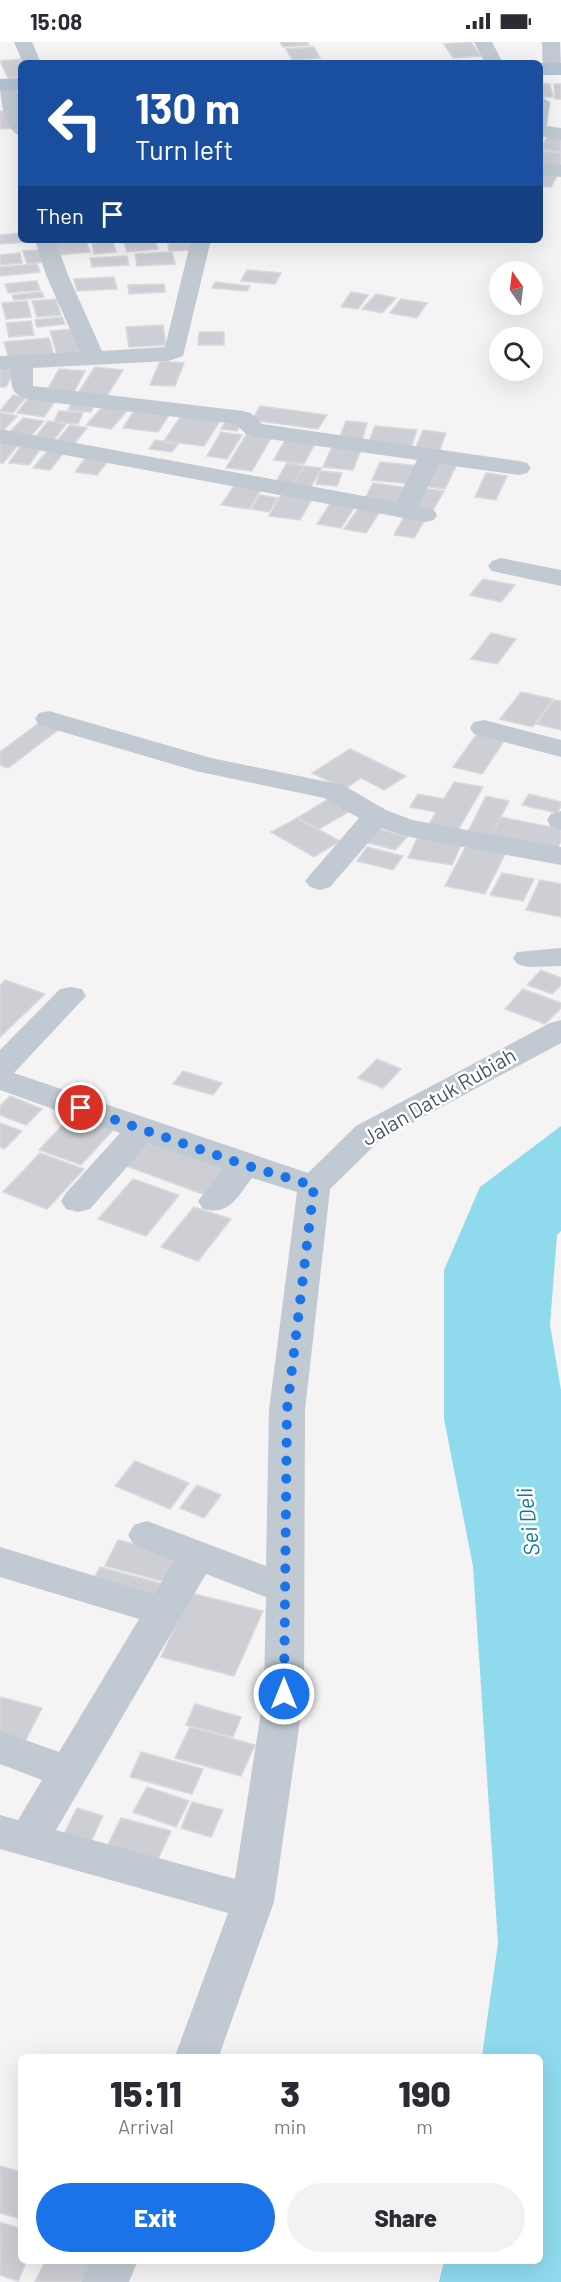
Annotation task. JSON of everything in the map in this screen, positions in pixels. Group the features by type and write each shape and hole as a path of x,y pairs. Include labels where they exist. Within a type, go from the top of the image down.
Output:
{"street":[{"path":"23,42 31,60"},
{"path":"483,42 492,60"},
{"path":"551,42 551,69"},
{"path":"8,85 18,120"},
{"path":"543,131 561,134"},
{"path":"543,169 561,171"},
{"path":"46,243 57,275 94,358"},
{"path":"200,243 175,351 168,354 94,358 7,358 22,389 27,392 243,418 255,430 519,468"},
{"path":"0,436 414,513 431,456"},
{"path":"501,566 561,578"},
{"path":"49,719 206,765 311,785 353,801 376,816 405,827 561,856"},
{"path":"484,728 561,749"},
{"path":"320,881 376,816"},
{"path":"528,958 561,957"},
{"path":"0,1069 71,996"},
{"name":"Jalan Datuk Rubiah","path":"314,1186 368,1133 561,1030"},
{"path":"0,1079 142,1130 314,1186 287,1410 284,1694 253,1902 198,2054"},
{"path":"78,1201 142,1130"},
{"path":"215,1201 245,1165"},
{"path":"147,1535 285,1589"},
{"path":"197,1555 68,1773 14,1836 253,1902"},
{"path":"0,1562 163,1612"},
{"path":"0,1748 68,1773"},
{"path":"105,2282 113,2264"}],"water":[{"name":"Sei Deli","path":"561,1126 561,1231 557,1235 550,1325 561,1390 561,2282 439,2282 443,2264 543,2264 543,2054 482,2054 498,1943 473,1566 444,1419 444,1270 480,1187"}],"building":[{"path":"280,42 307,42 309,45 283,47"},
{"path":"471,42 481,56 453,58 444,44"},
{"path":"314,47 320,58 292,60 286,49"},
{"path":"21,59 18,60 18,77 8,78 0,61"},
{"path":"543,84 550,84 553,97 543,97"},
{"path":"554,84 561,84 561,99 555,99"},
{"path":"0,111 5,111 12,128 0,129"},
{"path":"549,134 561,136 561,152 543,149 543,144"},
{"path":"543,151 561,153 561,169 543,167"},
{"path":"543,172 558,174 551,187 543,186"},
{"path":"18,233 18,243 0,244 0,235"},
{"path":"53,243 87,243 90,252 57,255"},
{"path":"92,243 113,243 116,252 94,254"},
{"path":"124,243 156,243 158,249 127,252"},
{"path":"190,243 192,250 169,251 168,244"},
{"path":"40,250 44,262 27,264 23,251"},
{"path":"172,252 175,264 137,266 135,254"},
{"path":"20,253 22,263 0,265 0,255"},
{"path":"127,256 129,265 92,267 90,258"},
{"path":"37,264 40,272 0,276 0,267"},
{"path":"247,270 281,273 275,284 241,281"},
{"path":"114,277 117,289 77,291 74,279"},
{"path":"37,281 40,290 8,293 5,284"},
{"path":"215,282 250,286 247,291 212,288"},
{"path":"164,284 165,292 129,294 128,285"},
{"path":"42,292 44,297 14,300 12,295"},
{"path":"351,292 368,295 358,309 341,307"},
{"path":"376,294 396,298 382,313 362,309"},
{"path":"56,299 61,315 37,317 32,301"},
{"path":"401,299 427,303 417,318 390,313"},
{"path":"27,301 31,317 6,319 2,303"},
{"path":"62,317 65,324 37,327 35,320"},
{"path":"31,321 34,335 9,337 6,323"},
{"path":"163,325 166,345 129,347 126,327"},
{"path":"75,329 83,356 58,358 50,331"},
{"path":"199,332 224,332 224,345 198,345"},
{"path":"49,338 54,356 9,360 4,342"},
{"path":"160,361 184,363 175,386 150,385"},
{"path":"0,367 16,368 6,387 0,387"},
{"path":"95,367 123,370 107,396 78,393"},
{"path":"59,369 85,371 74,392 47,390"},
{"path":"13,395 26,397 13,413 0,411"},
{"path":"29,397 55,401 44,417 17,413"},
{"path":"72,403 95,404 91,412 68,410"},
{"path":"103,406 128,410 111,429 86,425"},
{"path":"260,406 327,415 318,429 252,420"},
{"path":"136,408 171,412 158,432 123,428"},
{"path":"59,411 83,413 78,424 54,422"},
{"path":"0,413 17,416 2,432 0,432"},
{"path":"183,413 222,418 204,446 164,441"},
{"path":"23,418 44,421 29,438 8,434"},
{"path":"227,419 243,421 237,431 221,429"},
{"path":"48,421 66,424 52,442 34,439"},
{"path":"346,421 367,423 362,441 339,439"},
{"path":"70,425 87,428 74,444 56,442"},
{"path":"375,426 417,430 411,448 368,444"},
{"path":"423,430 446,433 439,452 415,449"},
{"path":"221,432 242,435 227,459 207,456"},
{"path":"246,435 271,438 252,471 226,468"},
{"path":"286,438 316,442 304,464 274,460"},
{"path":"0,440 20,443 3,463 0,463"},
{"path":"155,440 178,444 172,452 149,449"},
{"path":"22,444 42,447 29,465 9,463"},
{"path":"332,447 361,450 353,470 323,467"},
{"path":"50,448 66,450 50,470 33,468"},
{"path":"87,456 109,460 97,475 75,472"},
{"path":"434,461 457,464 445,489 422,486"},
{"path":"380,462 419,466 412,484 372,480"},
{"path":"287,463 304,466 291,487 274,485"},
{"path":"304,466 322,468 309,490 291,487"},
{"path":"320,471 342,473 337,486 316,484"},
{"path":"486,473 507,476 496,500 475,497"},
{"path":"236,483 263,487 249,509 221,505"},
{"path":"373,483 409,488 400,506 364,501"},
{"path":"422,488 444,491 432,512 410,509"},
{"path":"260,495 278,498 269,512 251,509"},
{"path":"281,495 312,499 300,520 269,516"},
{"path":"332,501 356,505 341,528 317,524"},
{"path":"360,506 381,510 366,533 344,529"},
{"path":"405,515 426,518 414,538 394,535"},
{"path":"483,579 515,585 501,602 470,595"},
{"path":"491,633 516,639 497,664 471,659"},
{"path":"521,692 553,699 533,727 500,719"},
{"path":"554,700 561,701 561,730 536,724"},
{"path":"39,723 58,730 8,768 0,765 0,752"},
{"path":"478,732 506,738 482,774 453,767"},
{"path":"350,749 406,776 384,790 361,778 345,789 312,773"},
{"path":"454,782 483,787 457,832 428,826 436,812 410,807 418,794 444,799"},
{"path":"529,794 561,802 561,806 557,813 522,805"},
{"path":"486,796 509,801 491,836 468,832"},
{"path":"330,798 352,810 319,829 297,818"},
{"path":"501,817 561,829 561,841 557,849 491,836"},
{"path":"297,818 340,841 314,857 271,832"},
{"path":"376,828 407,837 395,850 365,842"},
{"path":"420,832 464,839 452,865 408,858"},
{"path":"467,844 506,852 485,894 445,886"},
{"path":"367,847 403,856 393,870 357,861"},
{"path":"502,873 534,879 523,901 490,895"},
{"path":"540,880 561,884 561,917 526,910"},
{"path":"541,970 561,978 561,985 552,994 527,985"},
{"path":"5,980 45,994 0,1037 0,985"},
{"path":"523,989 561,1003 561,1008 545,1024 505,1009"},
{"path":"377,1059 401,1069 383,1088 358,1078"},
{"path":"183,1071 222,1083 213,1095 173,1084"},
{"path":"10,1096 42,1109 26,1125 0,1115 0,1106"},
{"path":"73,1114 115,1128 81,1165 39,1150"},
{"path":"0,1123 22,1131 4,1149 0,1147"},
{"path":"145,1138 231,1169 208,1196 121,1164"},
{"path":"40,1153 84,1169 47,1209 3,1192"},
{"path":"133,1179 179,1195 146,1236 98,1219"},
{"path":"194,1207 231,1219 198,1261 161,1247"},
{"path":"135,1461 189,1483 170,1509 115,1486"},
{"path":"197,1485 221,1495 204,1518 180,1508"},
{"path":"118,1540 179,1555 166,1582 105,1566"},
{"path":"100,1567 167,1585 158,1603 90,1586"},
{"path":"191,1593 263,1611 234,1676 161,1657"},
{"path":"0,1697 42,1708 23,1745 0,1738"},
{"path":"195,1704 241,1717 233,1737 186,1725"},
{"path":"190,1727 255,1745 241,1776 175,1758"},
{"path":"141,1752 203,1769 192,1794 130,1777"},
{"path":"147,1787 189,1801 176,1827 133,1812"},
{"path":"192,1802 223,1810 211,1837 181,1828"},
{"path":"77,1808 103,1816 88,1848 61,1840"},
{"path":"121,1818 171,1831 155,1865 105,1851"},
{"path":"0,2166 18,2171 18,2218 0,2213"},
{"path":"0,2222 18,2228 18,2264 25,2264 18,2281 0,2275"},
{"path":"44,2264 96,2264 89,2282 35,2282"}],"route":[{"path":"81,1108 245,1165 314,1186 287,1410 284,1694"}]}
